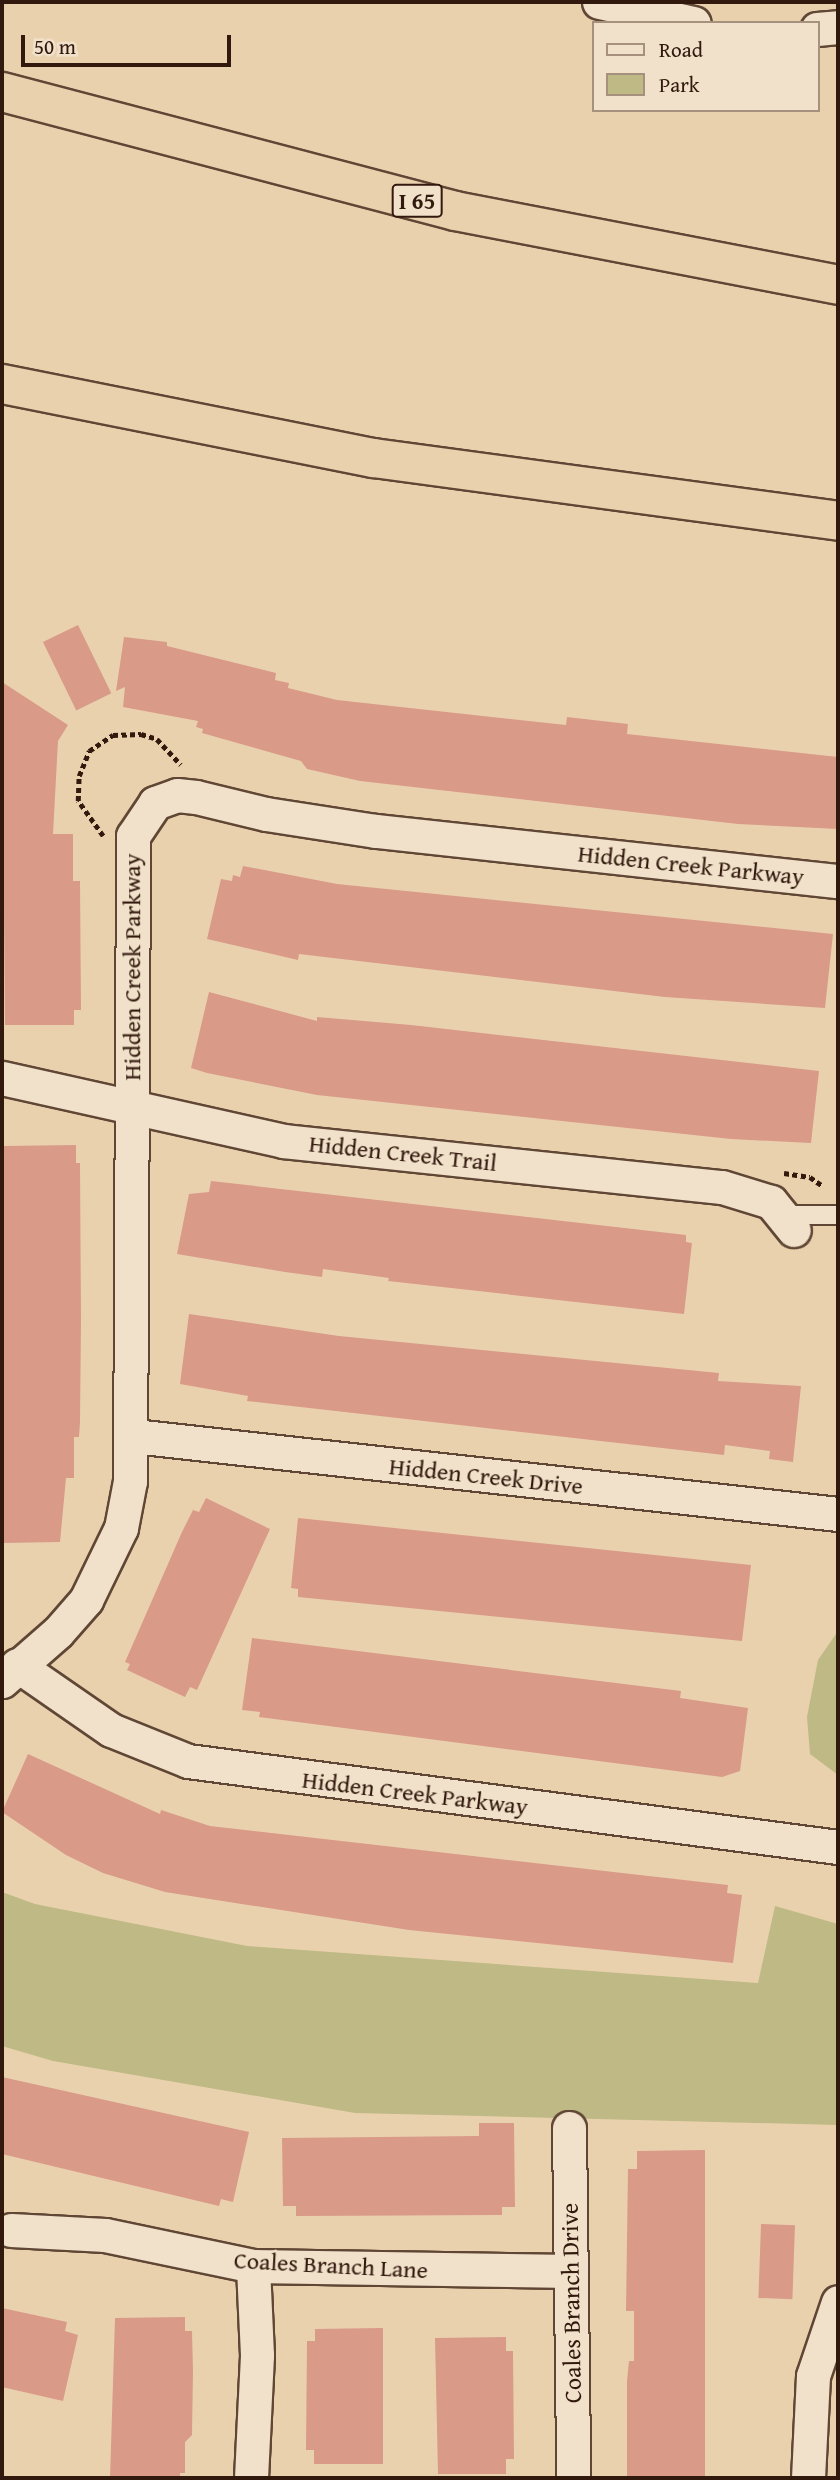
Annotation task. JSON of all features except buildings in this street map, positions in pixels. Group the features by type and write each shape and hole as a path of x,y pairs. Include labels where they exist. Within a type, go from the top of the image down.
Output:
{"highway":[{"name":"I 65","path":"2,92 455,211 838,285"},
{"path":"2,384 374,458 838,521"}],"street":[{"path":"599,2 685,21"},
{"path":"819,29 838,27"},
{"name":"Hidden Creek Parkway","path":"838,881 376,831 266,814 196,797 166,797 144,815 133,836 131,1110 134,1436 121,1528 106,1563 72,1616 10,1673 111,1730 188,1761 838,1847"},
{"name":"Hidden Creek Trail","path":"2,1078 131,1110 283,1140 722,1187 754,1194 789,1222"},
{"name":"Hidden Creek Drive","path":"134,1436 838,1514"},
{"name":"Coales Branch Drive","path":"569,2128 573,2478"},
{"name":"Coales Branch Lane","path":"11,2230 105,2235 253,2266 570,2271"},
{"path":"251,2478 257,2355 253,2266"},
{"path":"808,2478 824,2423 813,2376 838,2302"}],"lane":[{"path":"789,1222 838,1215"}],"path":[{"path":"106,841 78,802 79,776 89,751 113,736 141,734 168,747 187,772"},
{"path":"772,1172 810,1177 823,1186"}],"green space":[{"path":"838,1631 838,1775 810,1754 807,1717 818,1660"},
{"path":"2,1892 35,1904 247,1946 758,1983 775,1906 838,1924 838,2125 355,2113 53,2061 2,2046"}]}
